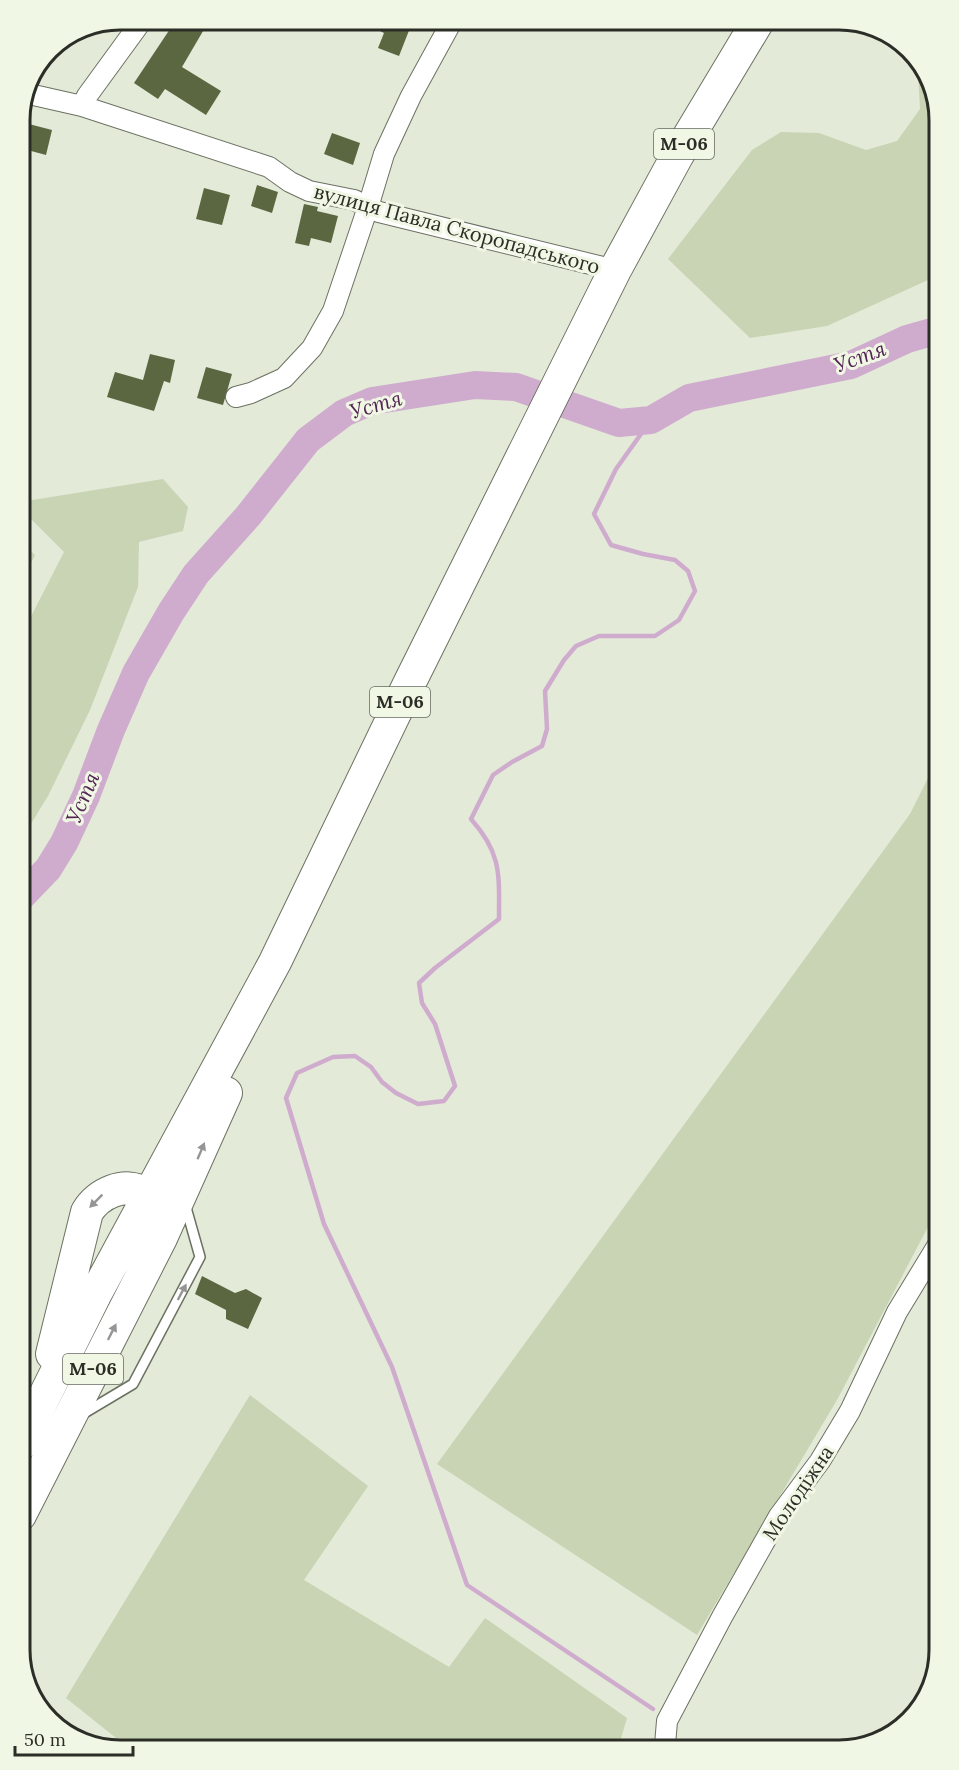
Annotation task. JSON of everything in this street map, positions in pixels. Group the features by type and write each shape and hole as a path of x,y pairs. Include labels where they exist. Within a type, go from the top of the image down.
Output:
{"highway":[{"name":"М-06","path":"30,1424 96,1295 275,962 409,684 615,270 677,156 753,30"},
{"name":"М-06","path":"30,1495 182,1194 229,1085 275,962"},
{"path":"40,1404 87,1212 104,1194 128,1188 148,1198 168,1223"}],"street":[{"path":"82,106 136,30"},
{"path":"236,397 251,393 284,378 312,348 333,311 384,154 411,96 448,30"},
{"name":"вулиця Павла Скоропадського","path":"34,95 82,106 269,167 290,182 309,191 354,200 379,212 615,270"},
{"name":"Молодіжна","path":"665,1740 667,1721 722,1617 779,1516 820,1461 844,1421 897,1312 929,1259"}],"lane":[{"path":"64,1425 133,1384 200,1257 182,1194"}],"green space":[{"path":"918,78 927,102 929,120 928,280 827,326 750,338 668,259 752,150 781,132 819,133 866,150 897,141 920,109"},
{"path":"163,479 188,507 183,531 139,542 138,587 90,710 48,796 30,825 30,618 64,552 30,518 30,500"},
{"path":"30,550 35,555 30,565"},
{"path":"929,776 929,1225 837,1400 697,1635 437,1464 910,814"},
{"path":"250,1395 368,1486 304,1580 449,1667 485,1618 627,1718 620,1740 118,1740 66,1698"}],"building":[{"path":"169,30 204,30 182,67 221,91 206,115 165,89 158,99 134,83"},
{"path":"378,30 409,30 399,56 378,48 384,33"},
{"path":"30,124 52,130 46,155 30,151"},
{"path":"332,133 360,143 353,165 324,154"},
{"path":"257,185 278,192 272,213 251,206"},
{"path":"204,188 230,195 222,225 196,219"},
{"path":"304,204 318,207 317,211 338,216 331,243 311,238 309,246 295,243"},
{"path":"150,354 175,360 170,383 164,381 154,411 107,397 115,372 143,380"},
{"path":"206,367 232,374 223,405 197,398"},
{"path":"202,1276 235,1293 246,1289 262,1298 248,1329 226,1319 226,1310 195,1294"}],"waterway":[{"name":"Устя","path":"30,888 48,869 64,843 86,796 136,673 196,574 248,516 308,440 344,413 372,401 475,385 516,387 619,423 651,420 689,398 851,365 907,339 929,333"},
{"path":"651,420 616,469 594,514 611,545 675,560 688,571 695,591 679,620 655,636 599,636 576,646 564,660 545,691 547,729 542,746 493,775 471,819 488,843 497,865 499,919 419,983 422,1003 435,1024 455,1086 444,1101 418,1104 396,1093 382,1082 371,1067 355,1056 333,1057 297,1073 286,1098 324,1224 392,1367 467,1585 653,1709"}]}
